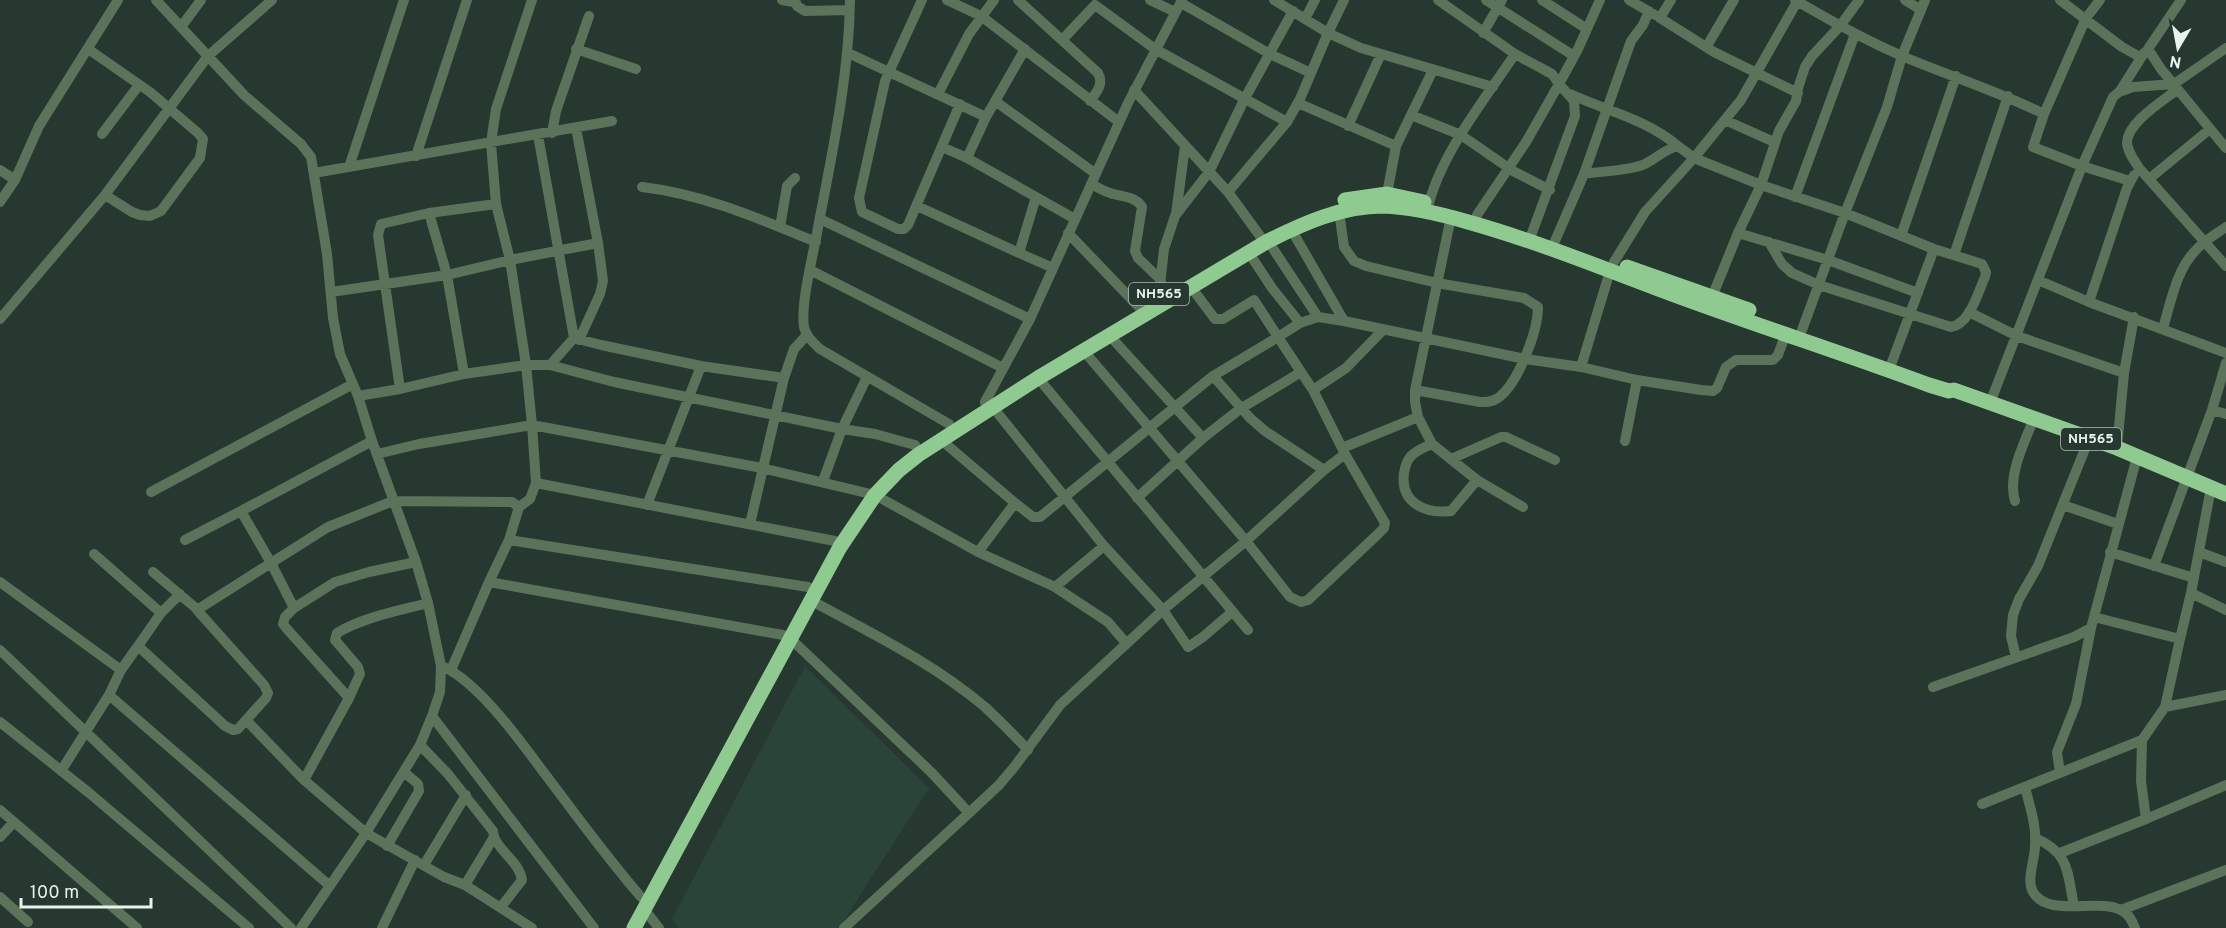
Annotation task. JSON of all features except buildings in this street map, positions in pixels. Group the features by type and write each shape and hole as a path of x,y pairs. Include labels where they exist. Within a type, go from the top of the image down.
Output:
{"highway":[{"name":"NH565","path":"634,928 643,903 810,594 851,513 899,470 940,439 988,404 1138,306 1160,287 1337,202 1386,194 1477,215 1555,241 1612,266 1786,333 1929,385 1949,391 1954,390"},
{"name":"NH565","path":"810,594 888,468 915,445 949,423 1038,378 1249,253 1264,238 1339,211 1357,207 1385,206 1414,209 1451,217 1712,297 1946,383 1954,390 2117,448 2226,494"},
{"name":"NH565","path":"624,928 643,903"}],"street":[{"path":"0,202 15,180 34,135 118,0"},
{"path":"156,0 244,95 301,144 311,158 340,354 358,396 393,501 416,561 446,668 479,694 509,726 643,903 659,928"},
{"path":"181,27 201,0"},
{"path":"0,319 105,195 208,56 272,0"},
{"path":"349,168 404,0"},
{"path":"416,156 467,0"},
{"path":"301,928 366,833 420,745 432,717 446,668 509,540 519,507 530,499 537,483 526,365 510,260 496,204 491,143 496,109 532,0"},
{"path":"782,0 794,1 799,9 805,11 849,5 848,53 810,270 804,328 807,335 820,349 949,423"},
{"path":"922,0 888,71 859,198 862,212 901,230 908,225 960,104"},
{"path":"947,0 981,16 1119,122"},
{"path":"938,94 981,16 994,0"},
{"path":"1018,0 1101,78 1100,86 1090,101"},
{"path":"1150,0 1179,5 1270,54 1311,73"},
{"path":"1274,0 1328,33 1361,48 1492,87"},
{"path":"1305,19 1315,0"},
{"path":"1228,192 1287,122 1344,0"},
{"path":"1438,0 1515,54 1552,74 1574,101 1575,116 1532,233"},
{"path":"1486,0 1500,4 1574,56"},
{"path":"1542,0 1587,29"},
{"path":"1477,215 1526,142 1574,56 1600,0"},
{"path":"1629,0 1714,52 1798,93"},
{"path":"1660,18 1671,0"},
{"path":"1707,46 1734,0"},
{"path":"1581,367 1612,266 1645,212 1694,158 1741,100 1797,0 1855,34 1902,56 2008,96 2044,114"},
{"path":"1712,297 1738,233 1761,186 1774,142 1796,101 1805,67 1812,56 1840,26 1858,0"},
{"path":"1802,330 1887,107 1902,56 1923,5 1905,0"},
{"path":"2060,0 2122,47 2144,53 2176,87 2226,148"},
{"path":"2100,0 2086,18 2044,114 2033,147 2130,181"},
{"path":"1990,403 2082,166 2114,97 2181,0"},
{"path":"1062,40 1092,2 1155,49 1287,122"},
{"path":"1483,33 1500,4"},
{"path":"1179,5 1134,90 1030,319 1003,368 988,404 1104,546 1163,610 1188,647 1232,612"},
{"path":"1175,216 1209,172 1245,98 1293,11"},
{"path":"1555,241 1584,174 1631,41 1643,25 1649,11"},
{"path":"552,133 556,111 589,16"},
{"path":"1795,196 1855,34"},
{"path":"2226,48 2135,123 2127,142 2128,150 2139,168 2226,266"},
{"path":"88,49 169,107 202,139 200,158 161,211 150,216 132,212 105,195"},
{"path":"576,49 636,69"},
{"path":"967,158 986,117 1025,49"},
{"path":"848,53 986,117"},
{"path":"1348,126 1381,54"},
{"path":"1429,203 1437,178 1461,135 1515,54"},
{"path":"1386,194 1396,146 1433,70"},
{"path":"1901,236 1956,76"},
{"path":"102,134 139,85"},
{"path":"2119,92 2133,87 2176,87"},
{"path":"1134,90 1228,192 1264,238 1318,317"},
{"path":"1567,93 1609,108 1662,132 1694,158 1761,186 1845,213 1934,249 1982,264 1986,272 1969,312 1961,323 1951,327 1819,285 1792,273 1782,264 1769,242"},
{"path":"1954,255 2008,96"},
{"path":"995,101 1094,179 1105,192 1140,203 1142,207 1135,251 1160,287"},
{"path":"1298,102 1396,146"},
{"path":"1411,115 1461,135 1508,167 1550,189"},
{"path":"1725,120 1774,142"},
{"path":"314,173 612,121"},
{"path":"550,365 577,339 600,294 603,272 576,128"},
{"path":"2149,179 2210,129"},
{"path":"538,135 577,339"},
{"path":"1160,287 1164,249 1175,216 1185,146"},
{"path":"1584,174 1645,164 1670,148 1678,146"},
{"path":"942,147 967,158 1075,219"},
{"path":"2089,302 2130,181 2139,168"},
{"path":"0,170 15,180"},
{"path":"780,227 787,186 795,178"},
{"path":"642,187 668,190 708,201 816,242"},
{"path":"1019,253 1036,197"},
{"path":"400,389 378,235 381,224 429,213 496,204"},
{"path":"916,206 1053,268"},
{"path":"1339,211 1344,247 1354,261 1437,284 1524,298 1535,304 1538,312 1526,359 1500,397 1490,402 1480,402 1415,390"},
{"path":"429,213 447,276 464,375"},
{"path":"1451,217 1415,390 1418,417 1432,444 1477,480 1523,507"},
{"path":"820,219 1030,319"},
{"path":"2163,328 2181,272 2195,251 2226,227"},
{"path":"1291,229 1344,321"},
{"path":"1068,233 1138,306"},
{"path":"1738,233 1828,260 1918,292"},
{"path":"331,292 447,276 510,260 598,243"},
{"path":"1892,363 1934,249"},
{"path":"1249,253 1272,288 1300,323"},
{"path":"810,270 1003,368"},
{"path":"2038,280 2089,302 2226,353"},
{"path":"1191,287 1215,319 1223,319 1272,288"},
{"path":"1083,350 1246,541 1290,597 1301,602 1308,600 1384,528 1384,523 1313,390 1254,300"},
{"path":"1969,312 2017,336 2124,373"},
{"path":"940,439 1036,518 1108,464 1174,406 1213,376 1300,323 1318,317 1526,359 1581,367 1637,380 1713,391 1717,388 1730,362 1773,360 1778,356 1786,333"},
{"path":"2117,448 2124,373 2134,317"},
{"path":"1313,390 1346,369 1383,330"},
{"path":"750,524 784,378 794,349 807,335"},
{"path":"1109,335 1203,438"},
{"path":"577,339 701,366 784,378"},
{"path":"2154,566 2212,410 2226,363"},
{"path":"358,396 464,375 526,365 550,365 614,382 875,434 915,445"},
{"path":"647,506 701,366"},
{"path":"1137,498 1203,438 1240,409 1301,372"},
{"path":"1213,376 1240,409 1265,431 1324,470"},
{"path":"823,481 842,429 867,377"},
{"path":"1038,378 1248,630"},
{"path":"1625,441 1637,380"},
{"path":"151,492 353,384"},
{"path":"2212,410 2226,414"},
{"path":"844,928 999,784 1028,750 1047,720 1060,705 1163,610 1246,541 1344,451 1418,417"},
{"path":"2015,501 2012,492 2016,469 2034,418"},
{"path":"377,454 532,424 823,481 871,494 978,552 1055,587 1108,622 1126,643"},
{"path":"1451,459 1501,437 1506,437 1555,460"},
{"path":"2016,657 2011,636 2013,615 2019,599 2038,566 2089,438"},
{"path":"185,540 372,441"},
{"path":"1432,444 1409,457 1406,466 1404,485 1408,498 1413,504 1433,510 1451,511 1477,480"},
{"path":"2060,773 2057,752 2076,704 2092,622 2138,457"},
{"path":"537,483 835,541"},
{"path":"1982,804 2142,740 2165,707 2191,593 2211,488"},
{"path":"197,609 328,527 393,501 512,502 519,507"},
{"path":"978,552 1015,503"},
{"path":"2063,505 2118,524"},
{"path":"241,511 294,608"},
{"path":"509,540 810,594 960,688 985,707 1028,750"},
{"path":"1055,587 1104,546"},
{"path":"2110,552 2194,578"},
{"path":"2199,552 2226,562"},
{"path":"94,554 161,613"},
{"path":"349,698 283,624 285,617 294,608 335,582 416,561"},
{"path":"138,646 228,729 238,729 266,698 264,685 197,609 153,572"},
{"path":"0,582 122,670"},
{"path":"489,582 787,637 931,772 969,813"},
{"path":"2191,593 2226,610"},
{"path":"61,771 138,646 161,613 180,594"},
{"path":"304,780 360,674 358,667 335,640 337,633 349,626 428,603"},
{"path":"1933,687 2074,637 2092,622"},
{"path":"2092,622 2180,639"},
{"path":"0,650 291,928"},
{"path":"109,695 330,886"},
{"path":"2165,707 2226,695"},
{"path":"432,717 594,928"},
{"path":"247,721 304,780 366,833 444,877 465,885 532,928"},
{"path":"0,722 249,928"},
{"path":"2142,740 2141,781 2146,819"},
{"path":"420,745 466,795 491,828 497,844 522,873 522,880 501,907"},
{"path":"387,846 419,792 418,784 404,772"},
{"path":"2060,853 2226,785"},
{"path":"2025,787 2035,838 2032,891 2038,897 2054,905 2110,907 2121,910 2130,918 2135,928"},
{"path":"384,927 420,863 466,795"},
{"path":"0,810 137,928"},
{"path":"0,837 14,822"},
{"path":"465,885 494,837"},
{"path":"2035,838 2051,845 2060,853 2067,870 2074,906"},
{"path":"2121,910 2226,870"},
{"path":"0,897 28,922"}],"shaded area":[{"path":"805,666 929,788 839,928 678,928 672,919"}]}
